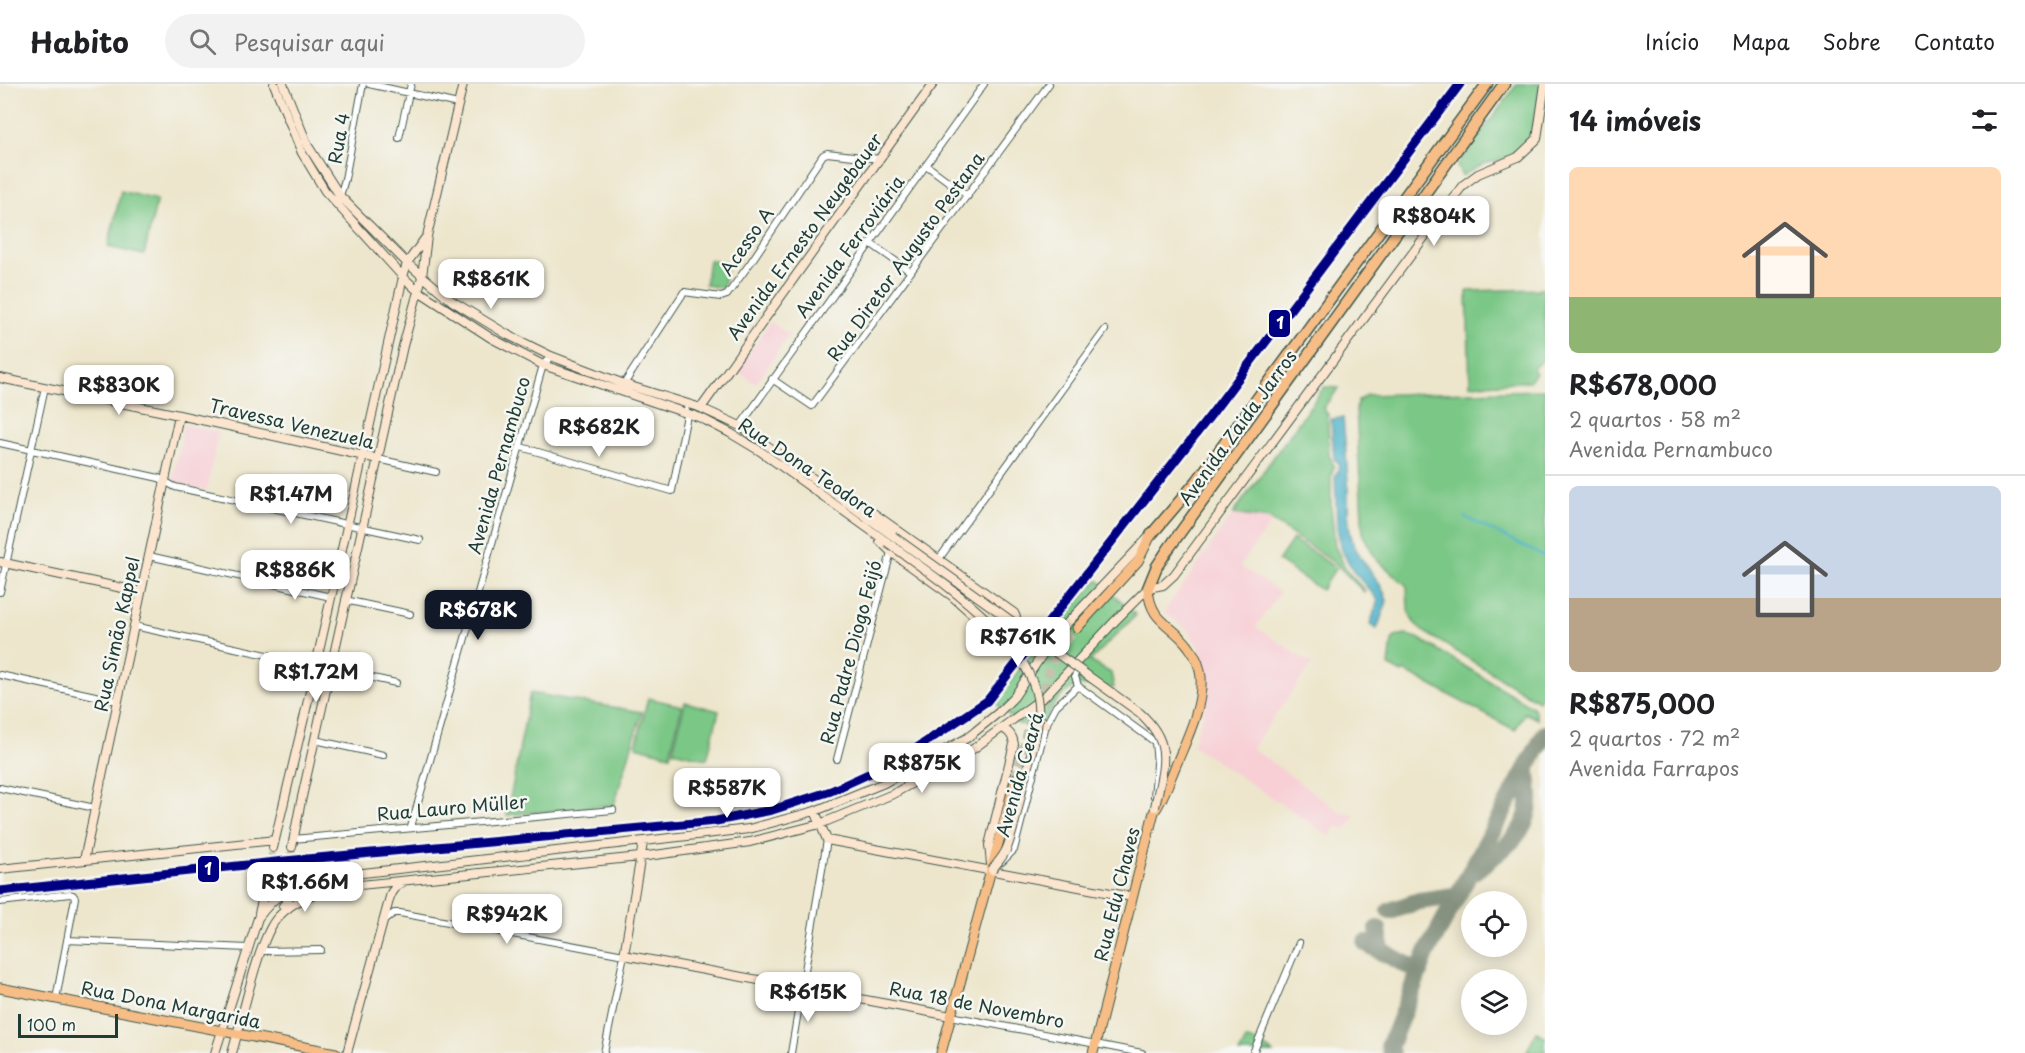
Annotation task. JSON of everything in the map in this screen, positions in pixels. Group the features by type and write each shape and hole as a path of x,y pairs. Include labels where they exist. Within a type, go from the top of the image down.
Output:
{"highway":[{"name":"Avenida Zaida Jarros","path":"1151,535 1197,482 1487,84"},
{"name":"Avenida Zaida Jarros","path":"1148,588 1169,548 1504,84"}],"main road":[{"name":"Rua Dona Teodora","path":"274,84 302,153 325,191 417,290 491,338 543,364 701,418 730,433 863,525 890,539"},
{"name":"Rua Dona Teodora","path":"283,84 308,146 340,196 406,263 452,301 508,335 551,356 624,384 701,408 740,426 847,502 890,539"},
{"path":"293,843 345,600 403,346 422,277 427,236 463,84"},
{"name":"Avenida Ernesto Neugebauer","path":"701,408 933,84"},
{"path":"277,917 302,899 323,891 750,842 820,824 893,794 936,772 973,749 1045,696 1148,588 1164,585 1183,565 1464,185 1478,174 1518,157 1541,141 1545,84"},
{"path":"0,869 274,844 406,263 427,236"},
{"path":"412,311 418,305 434,301"},
{"path":"467,323 473,315"},
{"path":"388,343 403,346"},
{"name":"Travessa Venezuela","path":"0,378 378,459"},
{"path":"379,386 394,388"},
{"path":"701,408 701,418"},
{"name":"Rua Simão Kappel","path":"84,860 179,415"},
{"path":"847,502 872,512 1014,613 1017,616 1017,623 1009,636 999,638 952,596 891,552 863,525"},
{"path":"1077,628 1138,561 1151,535"},
{"path":"258,918 273,900 291,886 319,878 643,843 749,829 815,811 884,783 967,738 998,713 1014,698 1054,637 1151,535"},
{"path":"890,539 1140,713 1152,724 1160,737 1164,765 1155,810"},
{"path":"890,539 991,624 1011,646 1029,672 1036,690 1039,708 1037,730 1007,849 992,871"},
{"path":"341,555 355,558"},
{"path":"3,562 141,592"},
{"path":"1148,588 1155,614 1190,648 1198,663 1202,678 1195,716 1161,802 1155,810"},
{"path":"310,690 316,695 325,694"},
{"path":"1025,711 1037,716 1046,724"},
{"path":"304,718 313,715 319,722"},
{"name":"Avenida Ceará","path":"992,871 989,845 1014,744 1011,733 1003,728"},
{"name":"Avenida Ceará","path":"941,1053 1016,778"},
{"path":"284,801 300,806"},
{"name":"Rua Edu Chaves","path":"1094,1048 1155,810"},
{"path":"815,811 827,840 1132,897"},
{"path":"624,955 643,843"},
{"path":"232,1053 261,951 281,909 290,899 291,870 305,877 319,878"},
{"path":"215,1053 258,918 269,873"},
{"path":"347,1053 391,893 396,886 405,881"},
{"name":"Rua 18 de Novembro","path":"624,955 951,1016"},
{"name":"Rua Dona Margarida","path":"0,988 336,1053"}],"street":[{"name":"Rua 4","path":"340,196 363,84"},
{"path":"369,84 458,104"},
{"path":"399,138 411,84"},
{"name":"Avenida Ferroviária","path":"740,426 984,84"},
{"name":"Rua Diretor Augusto Pestana","path":"772,380 812,406 1049,84"},
{"name":"Acesso A","path":"624,384 684,292 721,297 727,295 823,155 827,153 880,159"},
{"path":"926,165 968,196"},
{"path":"870,243 911,272"},
{"path":"939,559 1105,330"},
{"name":"Avenida Pernambuco","path":"411,827 543,364 551,356"},
{"path":"0,592 3,562 32,450 45,387"},
{"path":"521,447 672,491 687,415 679,400"},
{"path":"0,443 159,478 175,488 420,540"},
{"name":"Travessa Venezuela","path":"378,459 436,472"},
{"name":"Rua Padre Diogo Feijó","path":"837,759 891,552"},
{"path":"149,556 331,597"},
{"path":"345,600 410,614"},
{"path":"134,626 396,683"},
{"path":"1078,686 1075,676 1081,657"},
{"path":"0,675 118,701"},
{"name":"Rua Edu Chaves","path":"1078,686 1155,742 1157,764 1153,801 1155,810"},
{"name":"Avenida Ceará","path":"992,871 1014,850 1046,724 1056,706 1078,686"},
{"path":"315,740 383,755"},
{"path":"0,788 95,808"},
{"name":"Rua Lauro Müller","path":"293,843 411,827 613,810"},
{"path":"791,1053 827,840"},
{"path":"0,902 70,894 75,898 56,999"},
{"name":"Rua 18 de Novembro","path":"384,921 394,913 400,913 624,955"},
{"path":"67,940 248,948"},
{"path":"1253,1053 1299,943"},
{"path":"261,951 321,950"},
{"path":"604,1053 624,955"},
{"name":"Rua 18 de Novembro","path":"951,1016 1094,1048 1142,1053"}],"shaded area":[{"path":"770,322 789,335 756,384 737,371"},
{"path":"184,424 218,432 207,491 172,483"},
{"path":"1233,514 1272,521 1240,566 1280,592 1256,627 1312,664 1252,748 1339,811 1355,814 1347,830 1337,826 1331,837 1192,745 1202,717 1208,680 1200,649 1188,630 1164,612"}],"green space":[{"path":"1517,84 1541,84 1531,142 1511,157 1483,164 1462,176 1457,166"},
{"path":"121,191 157,200 144,255 108,247"},
{"path":"709,260 727,263 723,288 705,285"},
{"path":"1545,289 1545,360 1543,359 1533,369 1536,373 1529,381 1470,385 1467,291"},
{"path":"1324,387 1339,388 1323,408 1328,415 1329,455 1334,466 1331,476 1331,505 1335,546 1347,571 1364,592 1336,564 1269,519 1233,514"},
{"path":"1545,390 1545,688 1538,701 1421,630 1413,621 1408,609 1407,586 1376,559 1363,535 1356,410 1358,401 1367,395"},
{"path":"1293,539 1336,568 1321,590 1278,561"},
{"path":"1098,580 1136,615 1090,661 1111,673 1114,688 1076,685 1056,703 1043,727 1018,724 995,702 1046,634"},
{"path":"1406,635 1418,638 1534,708 1537,719 1525,713 1515,730 1404,671 1402,673 1389,666 1392,640 1395,637"},
{"path":"530,693 642,712 614,805 507,815"},
{"path":"648,698 682,706 670,755 636,746"},
{"path":"685,702 719,711 707,759 673,751"},
{"path":"1536,1032 1545,1036 1545,1053 1526,1053"},
{"path":"1246,1040 1258,1042 1273,1053 1239,1053"}],"water":[{"path":"1343,418 1351,535 1361,558 1380,585 1387,601 1377,629 1370,625 1378,600 1354,572 1342,551 1337,527 1335,476 1339,463 1334,459 1331,419"}],"waterway":[{"path":"1465,517 1545,557"}],"taxiway":[{"path":"1391,1053 1389,1047 1427,952 1545,734"},
{"path":"1473,872 1508,844 1522,827 1529,805 1527,768"},
{"path":"1390,911 1419,901 1454,896 1459,893"},
{"path":"1378,929 1381,952"},
{"path":"1366,943 1420,972"}],"tunnel":[{"path":"1016,778 1030,722 1045,699 1046,680 1053,662 1060,647 1077,628"},
{"path":"291,870 292,847"},
{"path":"269,873 273,848"}],"transit line":[{"name":"1","path":"0,891 285,861 716,821 772,810 831,791 899,760 987,701 1210,416 1460,84"}]}
